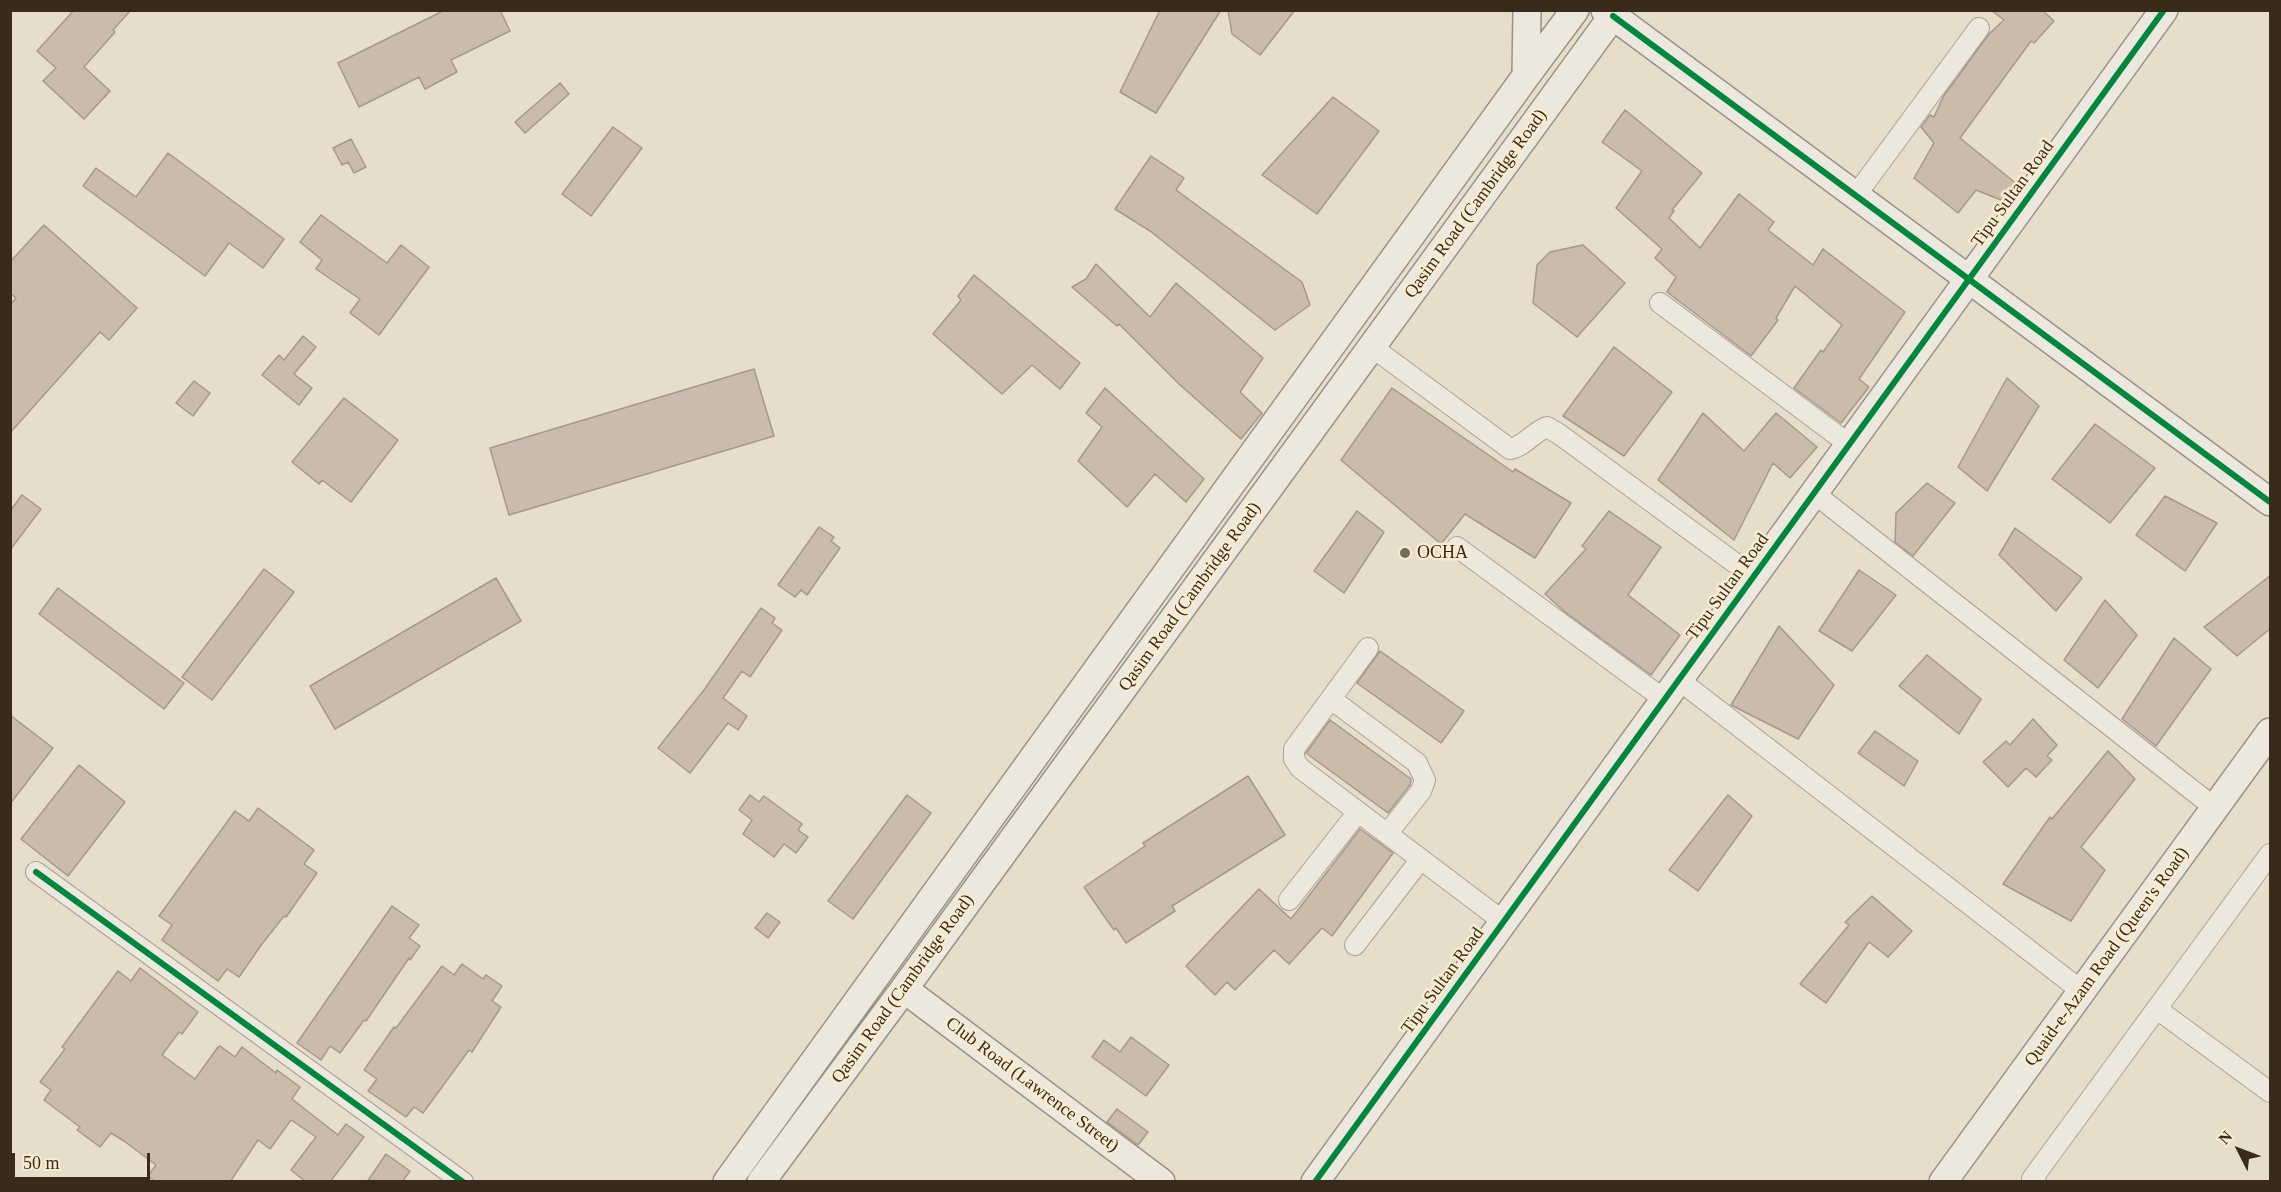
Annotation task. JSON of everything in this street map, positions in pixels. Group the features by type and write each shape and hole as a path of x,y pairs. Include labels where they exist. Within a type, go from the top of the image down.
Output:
{"main road":[{"path":"1526,76 1527,10"},
{"name":"Qasim Road (Cambridge Road)","path":"727,1182 1575,10"},
{"name":"Tipu Sultan Road","path":"1315,1182 2164,10"},
{"path":"1611,12 2271,502"},
{"name":"Qasim Road (Cambridge Road)","path":"761,1182 1372,347 1611,12"},
{"name":"Quaid-e-Azam Road (Queen's Road)","path":"1943,1182 2271,732"},
{"name":"Club Road (Lawrence Street)","path":"904,989 1161,1182"}],"street":[{"path":"1856,195 1979,28"},
{"path":"1660,303 1850,445"},
{"path":"1372,347 1510,449 1520,447 1538,430 1546,427 1559,434 1754,577"},
{"path":"1815,494 2216,808"},
{"path":"1457,547 1672,690 2083,992"},
{"path":"1368,648 1294,749 1294,759 1300,768 1504,922"},
{"path":"1331,699 1417,764 1425,780 1421,791 1387,834"},
{"path":"1289,900 1358,812"},
{"path":"2036,1182 2032,1179 2271,854"},
{"path":"1355,945 1421,859"},
{"path":"36,872 463,1182"},
{"path":"2157,1009 2271,1092"}],"building":[{"path":"74,10 131,10 84,67 110,91 84,119 43,81 56,68 37,51"},
{"path":"445,10 500,10 510,31 451,60 457,72 425,89 419,77 359,107 338,63"},
{"path":"1160,10 1221,10 1156,113 1120,92"},
{"path":"1228,10 1295,10 1260,55 1232,34"},
{"path":"1991,10 2042,10 2054,21 2034,43 2031,41 1960,138 2018,185 2006,202 1976,190 1958,213 1914,178 1934,143 1921,127 1930,115 1934,117 1943,97 1989,34 2004,20"},
{"path":"560,83 569,94 525,133 515,122"},
{"path":"1333,97 1379,131 1317,214 1262,175"},
{"path":"1625,110 1702,173 1672,210 1674,211 1669,218 1700,248 1739,194 1774,222 1768,230 1813,265 1823,249 1905,312 1859,379 1869,387 1841,423 1794,388 1842,325 1795,286 1776,318 1778,320 1751,356 1667,292 1676,277 1655,258 1662,249 1616,208 1642,171 1602,142"},
{"path":"613,127 642,148 591,216 562,194"},
{"path":"351,139 366,167 354,173 348,162 342,165 333,148"},
{"path":"168,153 284,239 263,268 229,243 205,276 83,186 96,168 136,197"},
{"path":"1151,156 1184,178 1176,190 1302,282 1310,305 1275,330 1150,231 1115,209"},
{"path":"321,215 387,263 401,245 429,267 379,335 350,313 360,299 316,269 322,260 300,242"},
{"path":"44,225 137,308 109,340 100,332 10,433 10,305 16,298 10,293 10,262"},
{"path":"1583,245 1625,283 1577,337 1533,303 1537,265 1550,252"},
{"path":"1096,264 1150,317 1176,283 1263,358 1240,392 1262,413 1241,439 1179,384 1119,324 1117,326 1072,287 1086,279"},
{"path":"974,275 1080,363 1060,389 1032,365 1002,394 933,334 961,300 958,296"},
{"path":"303,336 316,347 294,374 312,388 299,405 262,375 279,355 284,360"},
{"path":"1614,347 1672,392 1624,456 1563,416"},
{"path":"754,369 774,436 509,515 490,448"},
{"path":"2007,378 2039,406 1987,491 1958,467"},
{"path":"194,381 210,393 193,416 176,403"},
{"path":"1105,388 1204,479 1186,502 1155,474 1127,507 1078,461 1102,427 1086,413"},
{"path":"1392,388 1513,472 1515,469 1571,503 1535,558 1465,514 1441,544 1341,460"},
{"path":"344,398 398,440 351,502 322,480 319,484 292,462"},
{"path":"1703,413 1744,451 1776,413 1817,447 1790,478 1773,463 1734,540 1658,480"},
{"path":"2095,424 2155,468 2110,523 2052,479"},
{"path":"1927,483 1955,503 1913,556 1895,542 1896,513"},
{"path":"22,495 41,509 10,550 10,511"},
{"path":"2165,496 2217,523 2185,571 2136,535"},
{"path":"1357,511 1384,532 1344,593 1314,571"},
{"path":"1609,511 1661,547 1628,595 1680,635 1651,675 1565,612 1545,594 1586,549 1582,546"},
{"path":"819,527 834,537 831,541 840,548 807,595 801,590 795,597 778,585"},
{"path":"2015,528 2082,578 2056,611 1999,555"},
{"path":"264,569 294,592 212,700 182,677"},
{"path":"1859,570 1896,595 1852,651 1819,631"},
{"path":"2271,575 2271,628 2237,656 2204,627"},
{"path":"496,578 521,621 335,729 310,686"},
{"path":"58,588 184,683 164,709 39,614"},
{"path":"2105,600 2137,635 2098,688 2064,660"},
{"path":"761,608 775,618 772,623 782,630 750,677 742,671 723,698 747,716 738,730 728,723 690,773 658,748 704,690"},
{"path":"1779,626 1834,685 1798,739 1731,705"},
{"path":"2174,638 2211,669 2156,746 2122,719"},
{"path":"1380,651 1464,711 1441,743 1357,683"},
{"path":"1927,655 1981,699 1959,734 1899,686"},
{"path":"10,715 53,748 10,804"},
{"path":"2033,719 2057,745 2047,756 2052,760 2036,777 2026,768 2008,787 1983,762 2006,741 2010,745"},
{"path":"1330,720 1411,779 1410,785 1388,813 1306,753"},
{"path":"1875,731 1918,761 1904,786 1858,753"},
{"path":"2108,751 2135,779 2081,847 2105,870 2071,921 2003,884 2050,817 2052,819"},
{"path":"79,765 125,802 68,876 21,839"},
{"path":"1248,776 1285,835 1172,906 1175,911 1126,943 1116,928 1114,930 1084,887 1145,846 1143,843"},
{"path":"750,795 759,802 764,796 802,824 798,830 808,837 796,853 784,844 774,857 743,834 752,820 739,810"},
{"path":"907,795 931,813 853,919 828,901"},
{"path":"1728,795 1752,816 1698,891 1669,870"},
{"path":"258,808 314,850 304,864 317,873 239,977 227,969 218,981 162,940 172,925 159,916 235,811 249,821"},
{"path":"1360,829 1393,853 1332,936 1322,928 1289,964 1274,950 1235,990 1227,982 1215,995 1186,966 1259,889 1291,919"},
{"path":"1872,896 1912,931 1888,957 1869,942 1826,1003 1800,984 1849,925 1845,922"},
{"path":"392,906 419,925 409,938 420,946 340,1053 330,1046 321,1060 297,1043"},
{"path":"767,913 780,922 768,938 755,928"},
{"path":"462,964 483,979 486,975 502,986 492,1001 501,1007 472,1052 469,1050 423,1113 414,1107 406,1117 368,1091 377,1079 364,1070 394,1027 396,1028 442,966 454,975"},
{"path":"140,968 198,1012 182,1034 179,1032 162,1055 195,1079 218,1047 220,1046 235,1057 242,1047 276,1073 277,1070 300,1087 292,1099 338,1135 346,1124 364,1137 330,1182 306,1182 291,1170 316,1137 291,1120 270,1149 258,1140 230,1182 156,1182 148,1176 156,1165 124,1141 111,1133 100,1147 77,1130 80,1127 44,1100 51,1090 40,1082 65,1049 62,1047 118,971 131,981"},
{"path":"1131,1037 1169,1065 1146,1096 1092,1057 1104,1040 1120,1052"},
{"path":"1117,1109 1148,1132 1138,1145 1107,1122"},
{"path":"386,1154 410,1171 402,1182 367,1182"}],"cycle path":[{"path":"1315,1182 2164,10"},
{"path":"1613,16 2270,502"},
{"path":"36,872 463,1182"}],"place":[{"name":"OCHA","path":"1405,553"}]}
